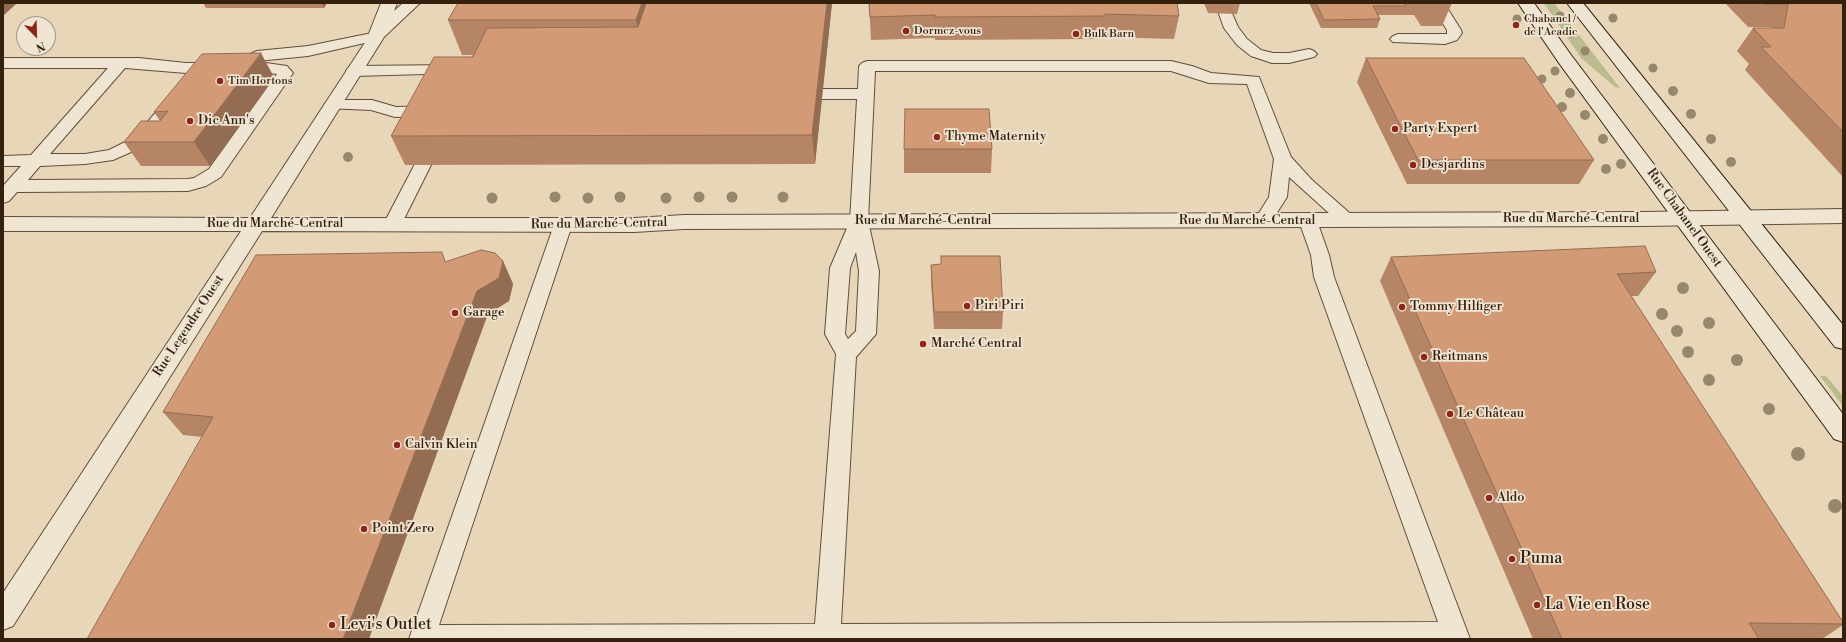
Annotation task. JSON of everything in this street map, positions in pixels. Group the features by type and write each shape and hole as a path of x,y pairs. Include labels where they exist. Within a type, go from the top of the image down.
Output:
{"street":[{"name":"Rue Legendre Ouest","path":"3,617 377,36 389,3"},
{"name":"Rue Legendre Ouest","path":"377,36 412,3"},
{"name":"Rue Chabanel Ouest","path":"1526,3 1565,59 1843,432"},
{"path":"1574,3 1843,341"},
{"name":"Rue du Marché-Central","path":"3,224 634,225 684,222 1685,219 1843,216"}],"lane":[{"path":"1398,39 1445,38 1454,35 1454,30 1437,3"},
{"path":"1226,14 1231,28 1242,42 1256,53 1272,58 1289,58 1309,54"},
{"path":"139,63 164,58 290,54 377,36"},
{"path":"3,63 139,63 201,68 259,67 281,69 285,73 215,173 206,180 188,185 8,191"},
{"path":"8,191 121,63"},
{"path":"846,354 866,334 869,271 859,221 867,66 1178,66 1209,78 1253,80 1282,159 1306,184 1347,220"},
{"path":"3,161 85,159 113,155 141,141 201,68"},
{"path":"354,71 468,69"},
{"path":"813,95 865,94"},
{"path":"332,105 372,105 394,112 445,111"},
{"path":"392,225 442,129"},
{"path":"1263,221 1278,197 1282,159"},
{"path":"563,225 422,638 1456,637 1324,277 1320,255 1308,220"},
{"path":"827,637 846,354 835,334 840,268 859,221"}],"green space":[{"path":"1544,3 1554,3 1620,88 1615,87 1581,58"},
{"path":"1820,376 1826,376 1843,396 1843,406"}],"building":[{"path":"458,3 642,3 636,20 448,20"},
{"path":"646,3 827,3 812,135 391,136 434,57 473,57 487,28 638,27"},
{"path":"869,3 1177,3 1179,16 1105,14 1105,16 935,17 935,15 870,17"},
{"path":"1316,3 1404,3 1406,6 1373,6 1380,19 1324,20"},
{"path":"1763,3 1843,3 1843,132 1761,47 1771,47 1753,28 1784,28 1788,4"},
{"path":"261,53 194,142 124,142 141,121 160,121 168,111 154,112 202,54"},
{"path":"1366,58 1524,58 1594,160 1418,160"},
{"path":"905,109 989,109 992,149 904,149"},
{"path":"1645,246 1656,272 1617,274 1843,624 1749,623 1759,639 1562,639 1391,257"},
{"path":"481,250 495,253 503,261 499,278 477,291 343,639 87,639 213,417 163,412 256,255 442,252 445,262"},
{"path":"941,256 1000,256 1003,312 934,312 931,265 941,264"}],"place":[{"name":"Chabanel / de l'Acadie","path":"1516,25"},
{"name":"Dormez-vous","path":"906,31"},
{"name":"Bulk Barn","path":"1076,34"},
{"name":"Tim Hortons","path":"220,81"},
{"name":"Dic Ann's","path":"190,121"},
{"name":"Party Expert","path":"1395,129"},
{"name":"Thyme Maternity","path":"937,137"},
{"name":"Desjardins","path":"1413,165"},
{"name":"Piri Piri","path":"967,306"},
{"name":"Tommy Hilfiger","path":"1402,307"},
{"name":"Garage","path":"455,313"},
{"name":"Marché Central","path":"923,344"},
{"name":"Reitmans","path":"1424,357"},
{"name":"Le Château","path":"1450,414"},
{"name":"Calvin Klein","path":"397,445"},
{"name":"Aldo","path":"1489,498"},
{"name":"Point Zero","path":"364,529"},
{"name":"Puma","path":"1512,559"},
{"name":"La Vie en Rose","path":"1537,605"},
{"name":"Levi's Outlet","path":"332,625"}]}
